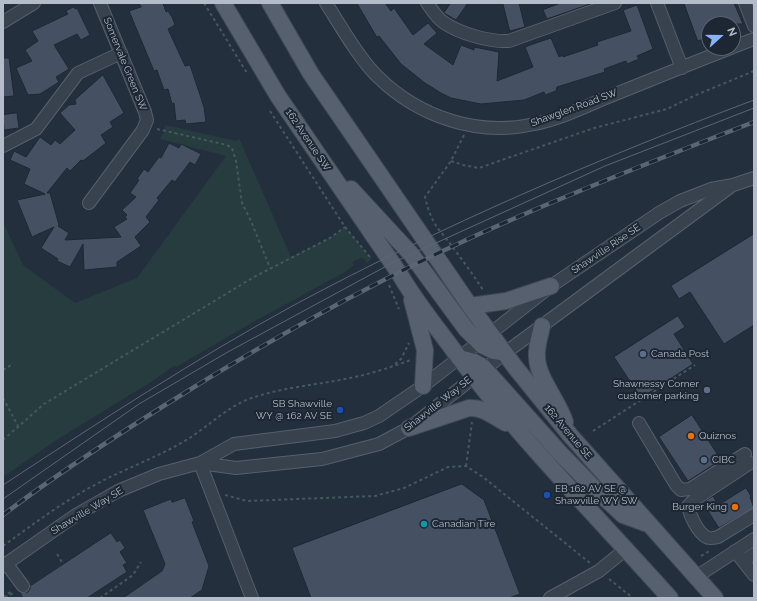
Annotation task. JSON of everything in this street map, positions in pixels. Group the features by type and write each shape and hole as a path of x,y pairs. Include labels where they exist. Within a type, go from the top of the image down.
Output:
{"main road":[{"name":"162 Avenue SW","path":"223,3 278,96 399,273 411,293"},
{"path":"270,3 311,74 470,306 485,338 494,351 505,353"},
{"path":"313,148 411,254 466,329 485,338"},
{"path":"470,306 506,301 551,286"},
{"path":"411,293 459,358 474,362 479,373 514,428 670,598"},
{"path":"411,293 425,350 423,386"},
{"path":"542,326 537,356 538,366 562,411 570,435"},
{"name":"162 Avenue SE","path":"505,353 570,435 648,525 715,598"},
{"path":"479,373 623,515 648,525"},
{"path":"409,428 460,410 477,408 514,428"}],"street":[{"path":"3,22 34,3"},
{"name":"Somervale Green SW","path":"100,3 146,116 145,127"},
{"name":"Shawglen Road SW","path":"326,3 365,61 377,76 388,86 405,98 430,112 445,119 469,126 496,128 534,124 712,56"},
{"path":"427,3 443,22 483,39 509,41 615,3"},
{"path":"656,3 682,68"},
{"path":"745,3 754,26"},
{"name":"Shawglen Road SW","path":"741,44 754,39"},
{"path":"3,146 36,129 78,73 121,53"},
{"path":"89,203 145,127"},
{"name":"Shawville Rise SE","path":"485,338 551,286 680,201 711,189 733,185 754,178"},
{"name":"Shawville Rise SE","path":"505,353 733,185"},
{"name":"Shawville Way SE","path":"5,565 76,515 118,491 160,474 200,463 234,444 314,435 350,428 379,416 423,386 485,338"},
{"name":"Shawville Way SE","path":"200,463 236,468 322,459 379,444 409,428 505,353"},
{"path":"639,423 676,485 681,490 690,489 747,459 688,506 690,515 706,537 718,537 754,515"},
{"path":"200,463 252,598"},
{"path":"696,577 754,539"},
{"path":"550,598 599,571 626,549"},
{"path":"735,551 753,572"},
{"path":"743,561 754,554"},
{"path":"5,565 18,588"}],"path":[{"path":"451,160 463,165 479,168 594,128 668,109 696,94 754,71"},
{"path":"469,126 451,160 426,198 429,213 434,224 453,247 487,296"},
{"path":"145,127 227,145 232,148 236,160 242,203 252,221 270,268"},
{"path":"3,440 44,404 270,268 330,238 345,226"},
{"path":"394,365 401,359 412,337"},
{"path":"3,546 91,487 134,465 162,454 193,436 238,404 262,395 372,374 413,359"},
{"path":"3,370 11,365"},
{"path":"593,431 695,365"},
{"path":"3,398 18,426"},
{"path":"466,466 473,419"},
{"path":"210,491 247,501 375,496 404,488 448,467 466,466 484,477 633,598"},
{"path":"57,554 64,564"},
{"path":"100,598 133,575 141,562"},
{"path":"4,597 18,588"}],"green space":[{"path":"165,125 237,141 239,138 291,257 330,238 345,227 372,258 367,263 362,257 352,262 354,265 345,272 255,321 176,367 175,365 154,380 55,441 3,477 3,222 23,265 75,303 137,278 226,156 160,139 164,132"}],"building":[{"path":"139,3 163,3 166,12 168,11 172,17 175,25 168,29 185,66 190,65 204,107 206,122 186,124 185,120 176,121 174,103 172,104 168,89 164,90 157,70 154,71 129,11 141,7"},
{"path":"357,3 385,3 391,11 394,8 413,35 428,23 437,33 424,44 453,65 461,45 474,50 474,47 499,52 497,81 533,67 525,47 551,38 559,57 563,55 563,57 598,45 597,42 631,31 623,10 637,5 653,49 637,56 639,59 627,64 626,61 604,69 605,72 557,87 556,91 545,95 544,92 524,100 481,104 451,98 441,93 425,83 401,64 379,36 377,37"},
{"path":"451,3 468,3 456,20 444,13"},
{"path":"503,3 519,3 525,27 510,31"},
{"path":"561,3 590,4 547,19 543,10"},
{"path":"684,3 734,3 740,16 701,16 701,40 698,41"},
{"path":"74,7 75,9 77,8 90,35 81,40 77,34 54,45 69,69 56,77 59,82 40,94 28,95 16,68 32,61 25,50 38,41 32,31 68,14 66,11"},
{"path":"3,58 9,58 14,96 3,97"},
{"path":"103,75 124,113 110,122 113,127 101,135 106,143 83,161 81,160 70,171 67,168 47,193 50,193 59,225 58,226 69,233 65,240 121,237 114,227 127,219 125,217 127,215 122,210 136,197 130,193 139,180 137,179 144,169 148,172 159,157 161,158 169,143 179,148 181,144 201,154 195,165 190,162 175,182 172,180 157,198 159,200 146,217 150,222 135,237 141,246 117,262 117,267 84,270 83,244 70,267 57,261 58,259 41,248 54,227 32,237 17,200 45,194 24,184 30,169 10,160 14,151 26,157 40,137 51,145 55,140 60,144 75,130 60,113 69,105 76,104 75,100"},
{"path":"17,113 19,128 4,130 3,115"},
{"path":"754,234 754,325 724,344 690,292 679,299 671,286"},
{"path":"678,316 685,327 674,334 693,364 641,398 614,357"},
{"path":"692,415 721,460 688,481 659,437"},
{"name":"Canadian Tire","path":"462,484 484,500 520,594 509,598 311,598 292,548"},
{"name":"Burger King","path":"746,488 751,496 750,497 754,508 719,528 708,511 711,510 705,501 713,496 718,505"},
{"path":"185,498 194,521 192,522 209,566 202,590 190,598 123,598 162,571 165,564 143,510 171,499 172,502"},
{"path":"111,533 117,542 120,540 125,548 120,552 127,563 123,565 127,572 87,598 23,598 20,593 28,592 30,589 30,583 31,585"}],"tram line":[{"path":"3,485 184,369 258,325 352,275 522,194 695,122 754,100"},
{"path":"3,499 139,404 226,353 392,263 605,166 754,108"}],"railway":[{"path":"3,515 81,459 205,380 337,304 474,236 578,192 754,122"}],"place":[{"name":"Canada Post","path":"643,354"},
{"name":"Shawnessy Corner customer parking","path":"707,390"},
{"name":"SB Shawville WY @ 162 AV SE","path":"340,410"},
{"name":"Quiznos","path":"691,436"},
{"name":"CIBC","path":"704,460"},
{"name":"EB 162 AV SE @ Shawville WY SW","path":"547,495"},
{"name":"Burger King","path":"735,507"},
{"name":"Canadian Tire","path":"424,524"}]}
